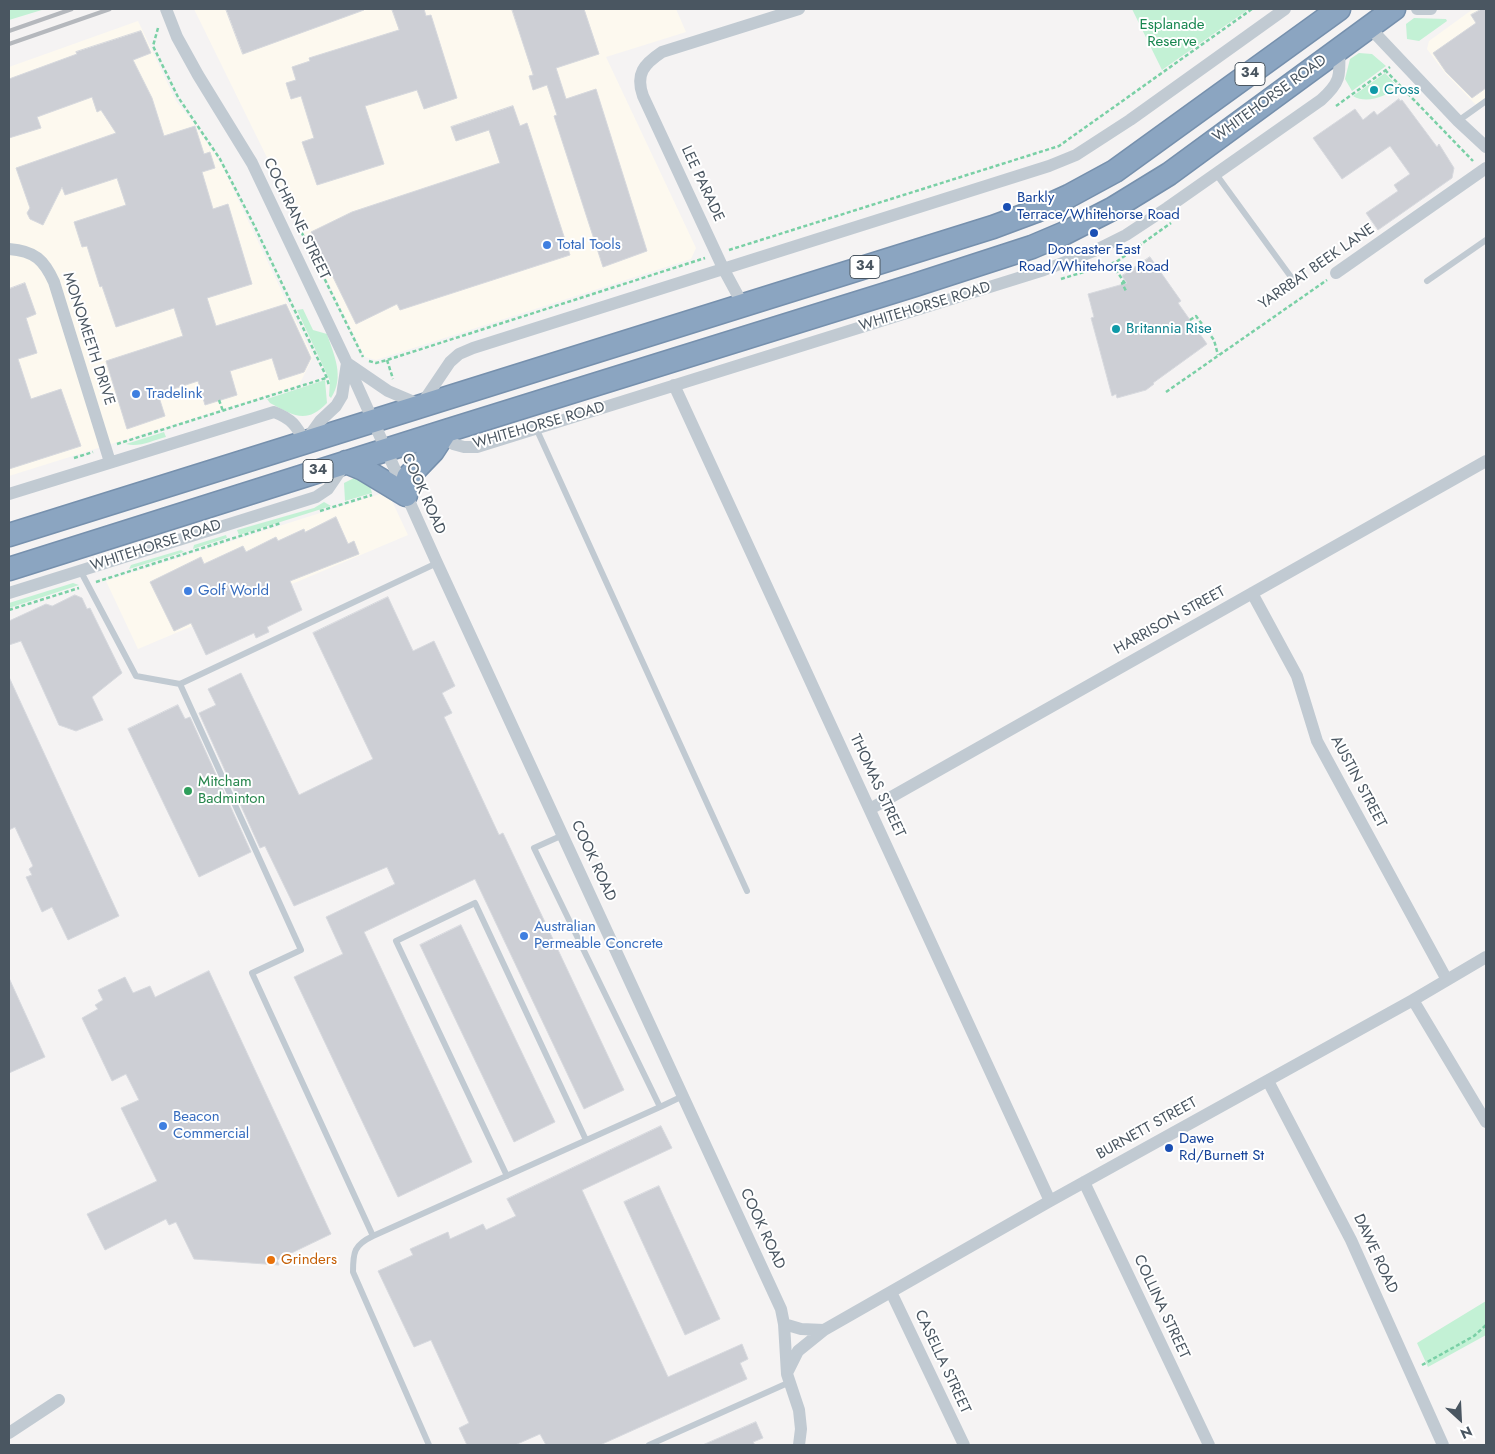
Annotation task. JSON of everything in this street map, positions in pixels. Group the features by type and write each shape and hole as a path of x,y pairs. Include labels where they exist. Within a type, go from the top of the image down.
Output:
{"highway":[{"name":"34","path":"9,535 993,227 1036,211 1069,196 1122,166 1339,9"},
{"path":"1354,9 1369,27"},
{"name":"WHITEHORSE ROAD","path":"9,569 1032,247 1065,233 1130,199 1169,174 1394,9"},
{"path":"346,462 363,469 406,495 408,477 432,451 446,431"}],"street":[{"name":"COCHRANE STREET","path":"166,9 177,36 198,75 252,163 386,450"},
{"name":"LEE PARADE","path":"743,305 716,254 643,96 640,84 641,74 649,61 662,52 799,9"},
{"path":"9,494 274,412 287,417 296,425 305,442 320,421 336,406 342,396 347,364 388,391 421,405 450,362 460,354 723,268 1049,166 1076,155 1130,120 1285,9"},
{"path":"1417,9 1430,9"},
{"path":"1369,27 1458,121 1486,147"},
{"name":"WHITEHORSE ROAD","path":"446,431 453,444 464,447 477,446 1069,261 1094,251 1126,235 1216,174 1329,93 1337,84 1340,70 1339,48"},
{"name":"YARRBAT BEEK LANE","path":"1336,273 1484,169"},
{"name":"MONOMEETH DRIVE","path":"9,249 18,250 41,259 54,282 110,462"},
{"name":"THOMAS STREET","path":"674,385 1050,1201"},
{"name":"COOK ROAD","path":"386,450 781,1309 789,1378 799,1410 800,1445"},
{"name":"HARRISON STREET","path":"870,809 1486,461"},
{"name":"WHITEHORSE ROAD","path":"9,593 316,497 328,489 346,462"},
{"name":"AUSTIN STREET","path":"1252,594 1297,676 1317,741 1447,980"},
{"name":"BURNETT STREET","path":"789,1378 798,1352 824,1330 1050,1201 1413,1000 1486,957"},
{"path":"1413,1000 1486,1122"},
{"name":"DAWE ROAD","path":"1268,1081 1351,1240 1443,1445"},
{"name":"COLLINA STREET","path":"1084,1182 1209,1445"},
{"name":"CASELLA STREET","path":"891,1292 964,1445"},
{"path":"784,1324 801,1329 824,1330"},
{"path":"9,1433 59,1400"}],"lane":[{"path":"1458,121 1486,101"},
{"path":"1216,174 1291,277"},
{"path":"1427,281 1486,240"},
{"path":"536,428 747,891"},
{"path":"80,570 136,676 180,684 437,563"},
{"path":"180,684 301,950 252,973 373,1236"},
{"path":"564,835 534,848 660,1107"},
{"path":"507,1176 396,940 475,903 586,1140"},
{"path":"429,1445 353,1272 353,1256 360,1242 683,1096"},
{"path":"649,1445 789,1378"}],"path":[{"path":"387,360 1059,146 1252,9"},
{"path":"1385,70 1484,169"},
{"path":"1112,264 1125,284 1122,284 1126,291"},
{"name":"YARRBAT BEEK LANE","path":"1166,392 1336,273"},
{"path":"1190,320 1196,316 1214,340 1218,356"},
{"path":"70,460 327,378"},
{"path":"219,400 223,411"},
{"path":"311,514 376,494"},
{"path":"9,610 283,523"},
{"path":"1411,1372 1474,1336 1486,1325"}],"shaded area":[{"path":"194,9 676,9 686,32 606,57 696,248 691,259 376,360 365,357"},
{"path":"1473,9 1486,9 1486,98 1476,105 1445,73 1427,49 1429,41"},
{"path":"138,21 176,101 195,125 222,166 313,357 299,385 9,476 9,67"},
{"path":"380,494 392,501 408,535 138,649 106,581"}],"green space":[{"path":"9,9 45,9 9,20"},
{"name":"Esplanade Reserve","path":"1132,9 1249,9 1162,70"},
{"path":"1414,18 1446,19 1447,21 1419,41 1407,39 1406,24"},
{"path":"1359,53 1372,54 1386,66 1352,91 1345,79 1350,59"},
{"path":"1385,73 1399,88 1382,96 1365,100 1353,96"},
{"path":"303,309 313,330 327,334 333,350 338,374 335,390 331,398 329,396 330,381 297,310"},
{"path":"325,380 327,403 319,410 306,416 299,416 286,411 270,403 267,399"},
{"path":"164,432 166,437 141,444 126,444"},
{"path":"356,477 368,479 372,493 345,501 344,483"},
{"path":"324,502 331,506 239,535 237,530 314,508"},
{"path":"226,535 227,538 193,549 194,545"},
{"path":"181,550 184,552 129,569 131,565"},
{"path":"73,583 79,585 9,608 9,603"},
{"path":"1486,1301 1486,1335 1428,1367 1417,1343"}],"building":[{"path":"226,9 364,9 364,10 243,54"},
{"path":"392,9 424,9 426,16 431,15 457,98 424,109 417,90 365,106 384,164 317,185 302,142 314,138 301,96 291,99 286,83 296,80 292,67 310,61 309,58 399,30"},
{"path":"512,9 584,9 599,54 556,68 566,99 596,89 647,251 603,267 554,116 557,115 547,85 533,90 529,76 533,75"},
{"path":"1486,9 1486,88 1472,98 1446,72 1433,53 1476,23 1471,15"},
{"path":"141,31 151,53 133,60 152,98 164,136 195,126 204,154 210,152 215,168 202,172 213,209 228,204 252,284 207,298 216,326 286,304 311,358 304,372 279,380 272,358 230,371 237,395 205,405 198,381 158,394 165,416 127,429 106,361 183,336 174,308 116,327 102,286 100,287 87,246 82,247 74,222 126,205 117,178 65,195 62,187 43,225 30,219 27,213 30,208 16,168 116,133 101,110 97,112 92,97 37,117 41,128 9,138 9,79 77,54 76,52"},
{"path":"1399,99 1400,101 1402,100 1437,147 1439,144 1454,168 1452,178 1378,230 1366,213 1398,191 1394,185 1410,174 1390,146 1342,179 1313,138 1355,109 1363,120 1374,111 1377,115"},
{"path":"513,106 520,126 527,123 570,255 400,310 397,304 356,324 311,232 352,212 500,163 489,130 456,141 451,127"},
{"name":"Britannia Rise","path":"1150,257 1181,301 1178,303 1207,344 1146,390 1117,398 1116,394 1112,396 1091,318 1094,317 1088,294 1127,283 1122,276"},
{"path":"25,283 36,314 26,318 37,353 18,359 31,399 61,389 81,446 9,469 9,289"},
{"path":"336,517 348,544 354,541 359,554 290,581 302,610 267,627 269,632 256,638 254,633 206,655 191,623 174,631 150,582 201,557 204,564 243,546 246,552 276,537 278,541 304,529 305,532"},
{"path":"75,595 82,598 87,609 90,608 122,673 92,697 103,720 76,731 59,725 21,641 9,645 9,621 46,604 52,606"},
{"path":"388,597 413,651 434,641 455,686 442,693 452,713 444,717 499,835 503,833 624,1090 584,1109 475,879 364,932 472,1162 398,1197 294,977 343,954 326,917 395,884 387,867 294,906 265,846 260,848 199,713 216,705 208,689 241,673 299,795 373,759 313,633"},
{"path":"9,677 119,916 68,940 52,907 42,912 26,877 32,875 29,869 33,866 15,827 9,830"},
{"name":"Mitcham Badminton","path":"178,705 185,719 190,717 251,852 199,877 128,729"},
{"path":"461,925 555,1122 514,1142 420,945"},
{"path":"209,971 331,1234 277,1260 279,1265 194,1259 176,1222 169,1225 166,1219 105,1250 87,1214 157,1181 121,1108 139,1100 126,1074 112,1081 82,1018 98,1009 95,1005 103,1000 98,990 125,977 133,993 150,986 155,997"},
{"path":"9,978 45,1057 9,1073"},
{"path":"661,1126 672,1148 582,1190 668,1377 742,1344 748,1359 740,1363 747,1379 600,1445 546,1445 540,1434 515,1445 467,1445 459,1428 469,1423 431,1340 414,1347 378,1271 413,1255 410,1249 448,1232 450,1239 483,1224 486,1230 516,1216 507,1199"},
{"path":"659,1186 720,1319 685,1335 624,1202"},
{"path":"756,1422 763,1438 753,1442 755,1445 703,1445"}],"railway":[{"path":"9,31 72,9"},
{"path":"9,44 110,9"}],"place":[{"name":"Cross","path":"1374,90"},
{"name":"Barkly Terrace/Whitehorse Road","path":"1007,207"},
{"name":"Doncaster East Road/Whitehorse Road","path":"1094,233"},
{"name":"Total Tools","path":"547,245"},
{"name":"Britannia Rise","path":"1116,329"},
{"name":"Tradelink","path":"136,394"},
{"name":"Golf World","path":"188,591"},
{"name":"Mitcham Badminton","path":"188,791"},
{"name":"Australian Permeable Concrete","path":"524,936"},
{"name":"Beacon Commercial","path":"163,1126"},
{"name":"Dawe Rd/Burnett St","path":"1169,1148"},
{"name":"Grinders","path":"271,1260"}]}
